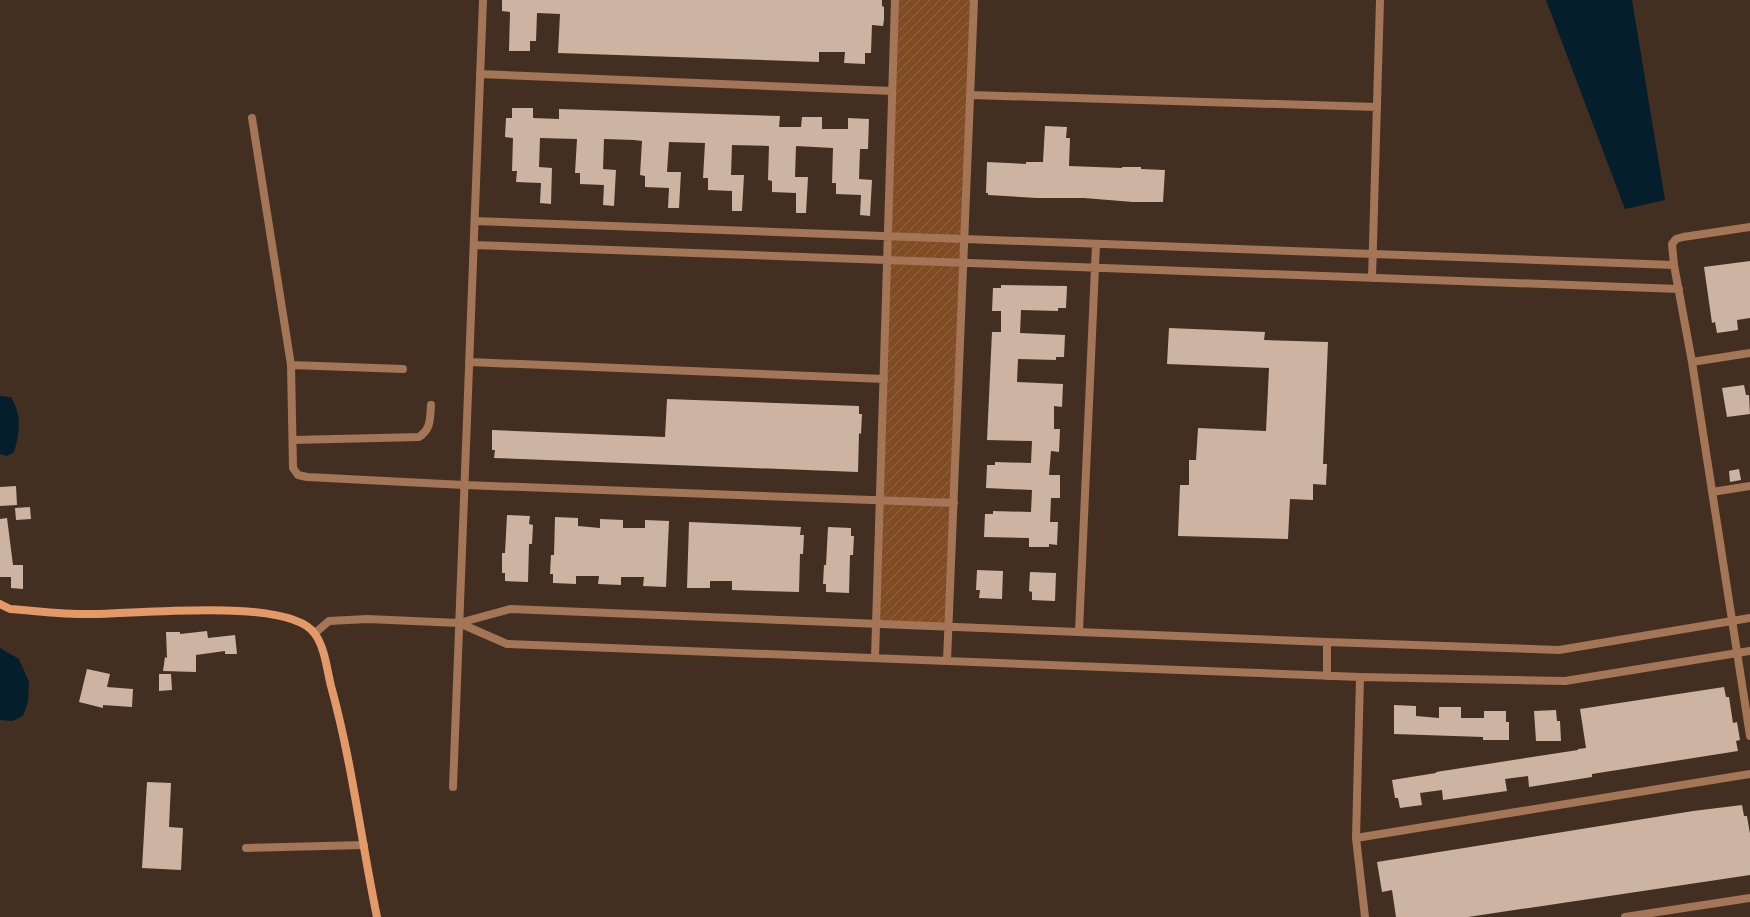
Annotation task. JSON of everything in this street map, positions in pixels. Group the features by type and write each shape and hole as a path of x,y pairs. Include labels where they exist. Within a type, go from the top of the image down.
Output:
{"street":[{"path":"453,787 483,0"},
{"path":"875,658 895,0"},
{"path":"947,661 974,0"},
{"path":"1372,278 1380,0"},
{"path":"480,74 892,91"},
{"path":"970,95 1377,107"},
{"path":"252,118 291,364 293,468 298,475 464,485 954,503"},
{"path":"475,221 1674,265"},
{"path":"1750,227 1683,236 1676,239 1672,244 1674,265 1692,362 1750,736"},
{"path":"1079,631 1096,244"},
{"path":"474,245 1678,289"},
{"path":"1692,362 1750,353"},
{"path":"469,362 884,379"},
{"path":"291,364 403,369"},
{"path":"293,440 419,437 426,432 429,426 431,405"},
{"path":"1712,492 1750,486"},
{"path":"0,604 10,609 96,614 207,609 274,614 303,624 315,633 322,651 339,712 378,917"},
{"path":"315,633 329,621 366,619 459,623 510,609 949,628 1079,631 1327,642 1560,650 1750,618"},
{"path":"459,623 508,644 1360,677 1565,681 1750,651"},
{"path":"1327,642 1327,676"},
{"path":"1360,677 1356,838 1365,917"},
{"path":"1356,838 1750,774"},
{"path":"246,848 364,844"},
{"path":"1624,917 1750,898"}],"shaded area":[{"path":"895,0 974,0 949,627 877,625"}],"water":[{"path":"1546,0 1632,0 1665,200 1625,209"},
{"path":"0,396 11,397 15,404 19,424 18,438 14,452 7,456 0,454"},
{"path":"0,648 19,659 29,682 28,702 23,716 12,721 0,720"}],"building":[{"path":"502,0 882,0 882,6 884,7 884,20 883,26 872,25 871,53 865,53 865,64 844,63 845,52 819,52 819,62 558,53 560,14 537,13 536,41 530,41 530,51 509,51 510,12 502,11"},
{"path":"512,108 533,108 533,118 559,119 559,109 780,116 779,127 801,127 802,117 822,117 822,129 848,129 848,118 869,119 868,149 860,149 859,179 872,180 870,216 860,215 861,195 836,194 836,183 832,183 833,148 796,146 795,177 808,177 806,213 796,213 796,193 772,192 772,181 768,180 769,146 732,145 731,175 744,175 742,211 732,211 732,191 708,190 708,178 703,178 705,143 669,142 667,172 681,172 679,208 668,208 669,188 645,187 645,176 640,175 642,141 634,140 604,139 603,169 616,170 614,206 603,205 604,185 580,184 580,173 575,173 577,139 540,138 539,167 552,168 551,204 540,203 541,183 516,182 517,171 512,171 513,138 505,137 506,118 512,118"},
{"path":"1045,126 1067,127 1066,138 1070,138 1069,166 1122,168 1141,167 1141,169 1165,170 1163,202 988,195 988,193 986,193 987,162 1026,164 1026,162 1043,162"},
{"path":"1750,261 1750,318 1737,320 1738,330 1717,333 1715,322 1712,323 1704,267"},
{"path":"1001,285 1067,286 1066,308 1058,308 1058,311 1021,310 1020,333 1065,335 1064,357 1056,357 1056,360 1018,359 1017,382 1063,384 1062,407 1054,406 1054,429 1060,429 1059,452 1051,451 1049,475 1060,475 1060,498 1051,498 1050,522 1058,522 1057,545 1049,544 1049,547 1029,547 1029,538 984,537 985,514 993,514 993,511 1031,512 1032,490 986,488 987,465 995,465 995,462 1031,463 1032,441 987,440 992,332 1001,332 1001,311 992,311 993,288 1001,288"},
{"path":"1169,328 1265,332 1264,340 1328,342 1323,464 1327,464 1326,485 1313,484 1313,500 1290,499 1288,539 1178,536 1180,485 1189,485 1189,460 1196,460 1198,428 1266,431 1269,368 1167,364"},
{"path":"1744,385 1746,395 1749,395 1750,414 1727,417 1722,388"},
{"path":"667,399 859,406 859,414 862,414 861,434 859,433 858,472 494,458 495,450 492,450 492,430 665,437"},
{"path":"1739,469 1741,480 1730,482 1729,471"},
{"path":"16,486 17,505 0,506 0,487"},
{"path":"30,507 31,519 16,520 15,508"},
{"path":"507,515 530,516 529,524 533,525 532,544 529,544 528,582 505,581 505,573 502,573 502,553 505,553"},
{"path":"555,517 578,518 578,526 600,528 600,519 623,520 623,528 645,528 645,520 669,521 666,587 643,586 644,577 621,577 621,585 598,584 599,576 576,576 576,584 553,583 553,574 550,574 551,555 554,555"},
{"path":"7,518 13,565 23,565 23,589 11,588 11,577 0,577 0,519"},
{"path":"689,522 801,527 800,535 804,535 803,554 800,554 799,592 732,590 732,581 710,581 710,588 687,588"},
{"path":"828,527 851,528 851,536 854,536 853,555 850,555 849,593 826,592 826,584 823,584 824,565 826,565"},
{"path":"977,570 1003,571 1002,599 979,598 980,590 976,590"},
{"path":"1030,572 1056,573 1055,601 1032,600 1032,592 1029,591"},
{"path":"207,631 208,638 235,635 237,654 225,654 225,651 196,655 196,672 163,671 165,657 167,658 166,632 180,632 180,634"},
{"path":"87,669 110,674 107,687 133,689 132,707 103,705 103,708 79,702"},
{"path":"159,674 171,674 172,690 159,691"},
{"path":"1724,687 1726,697 1729,697 1733,723 1737,722 1740,740 1736,741 1738,751 1592,774 1592,777 1529,787 1528,776 1505,779 1507,791 1443,800 1442,790 1420,793 1422,805 1400,808 1398,798 1395,798 1392,780 1586,748 1580,709"},
{"path":"1394,705 1416,706 1416,716 1439,718 1439,707 1461,707 1461,718 1484,718 1484,711 1506,711 1506,722 1509,722 1509,740 1483,740 1483,737 1394,734"},
{"path":"1556,710 1557,721 1560,721 1561,741 1536,741 1534,711"},
{"path":"147,782 171,783 169,827 183,828 181,870 142,868"},
{"path":"1742,805 1744,816 1747,816 1750,834 1750,875 1468,917 1396,917 1392,890 1382,892 1377,862 1693,811"}]}
